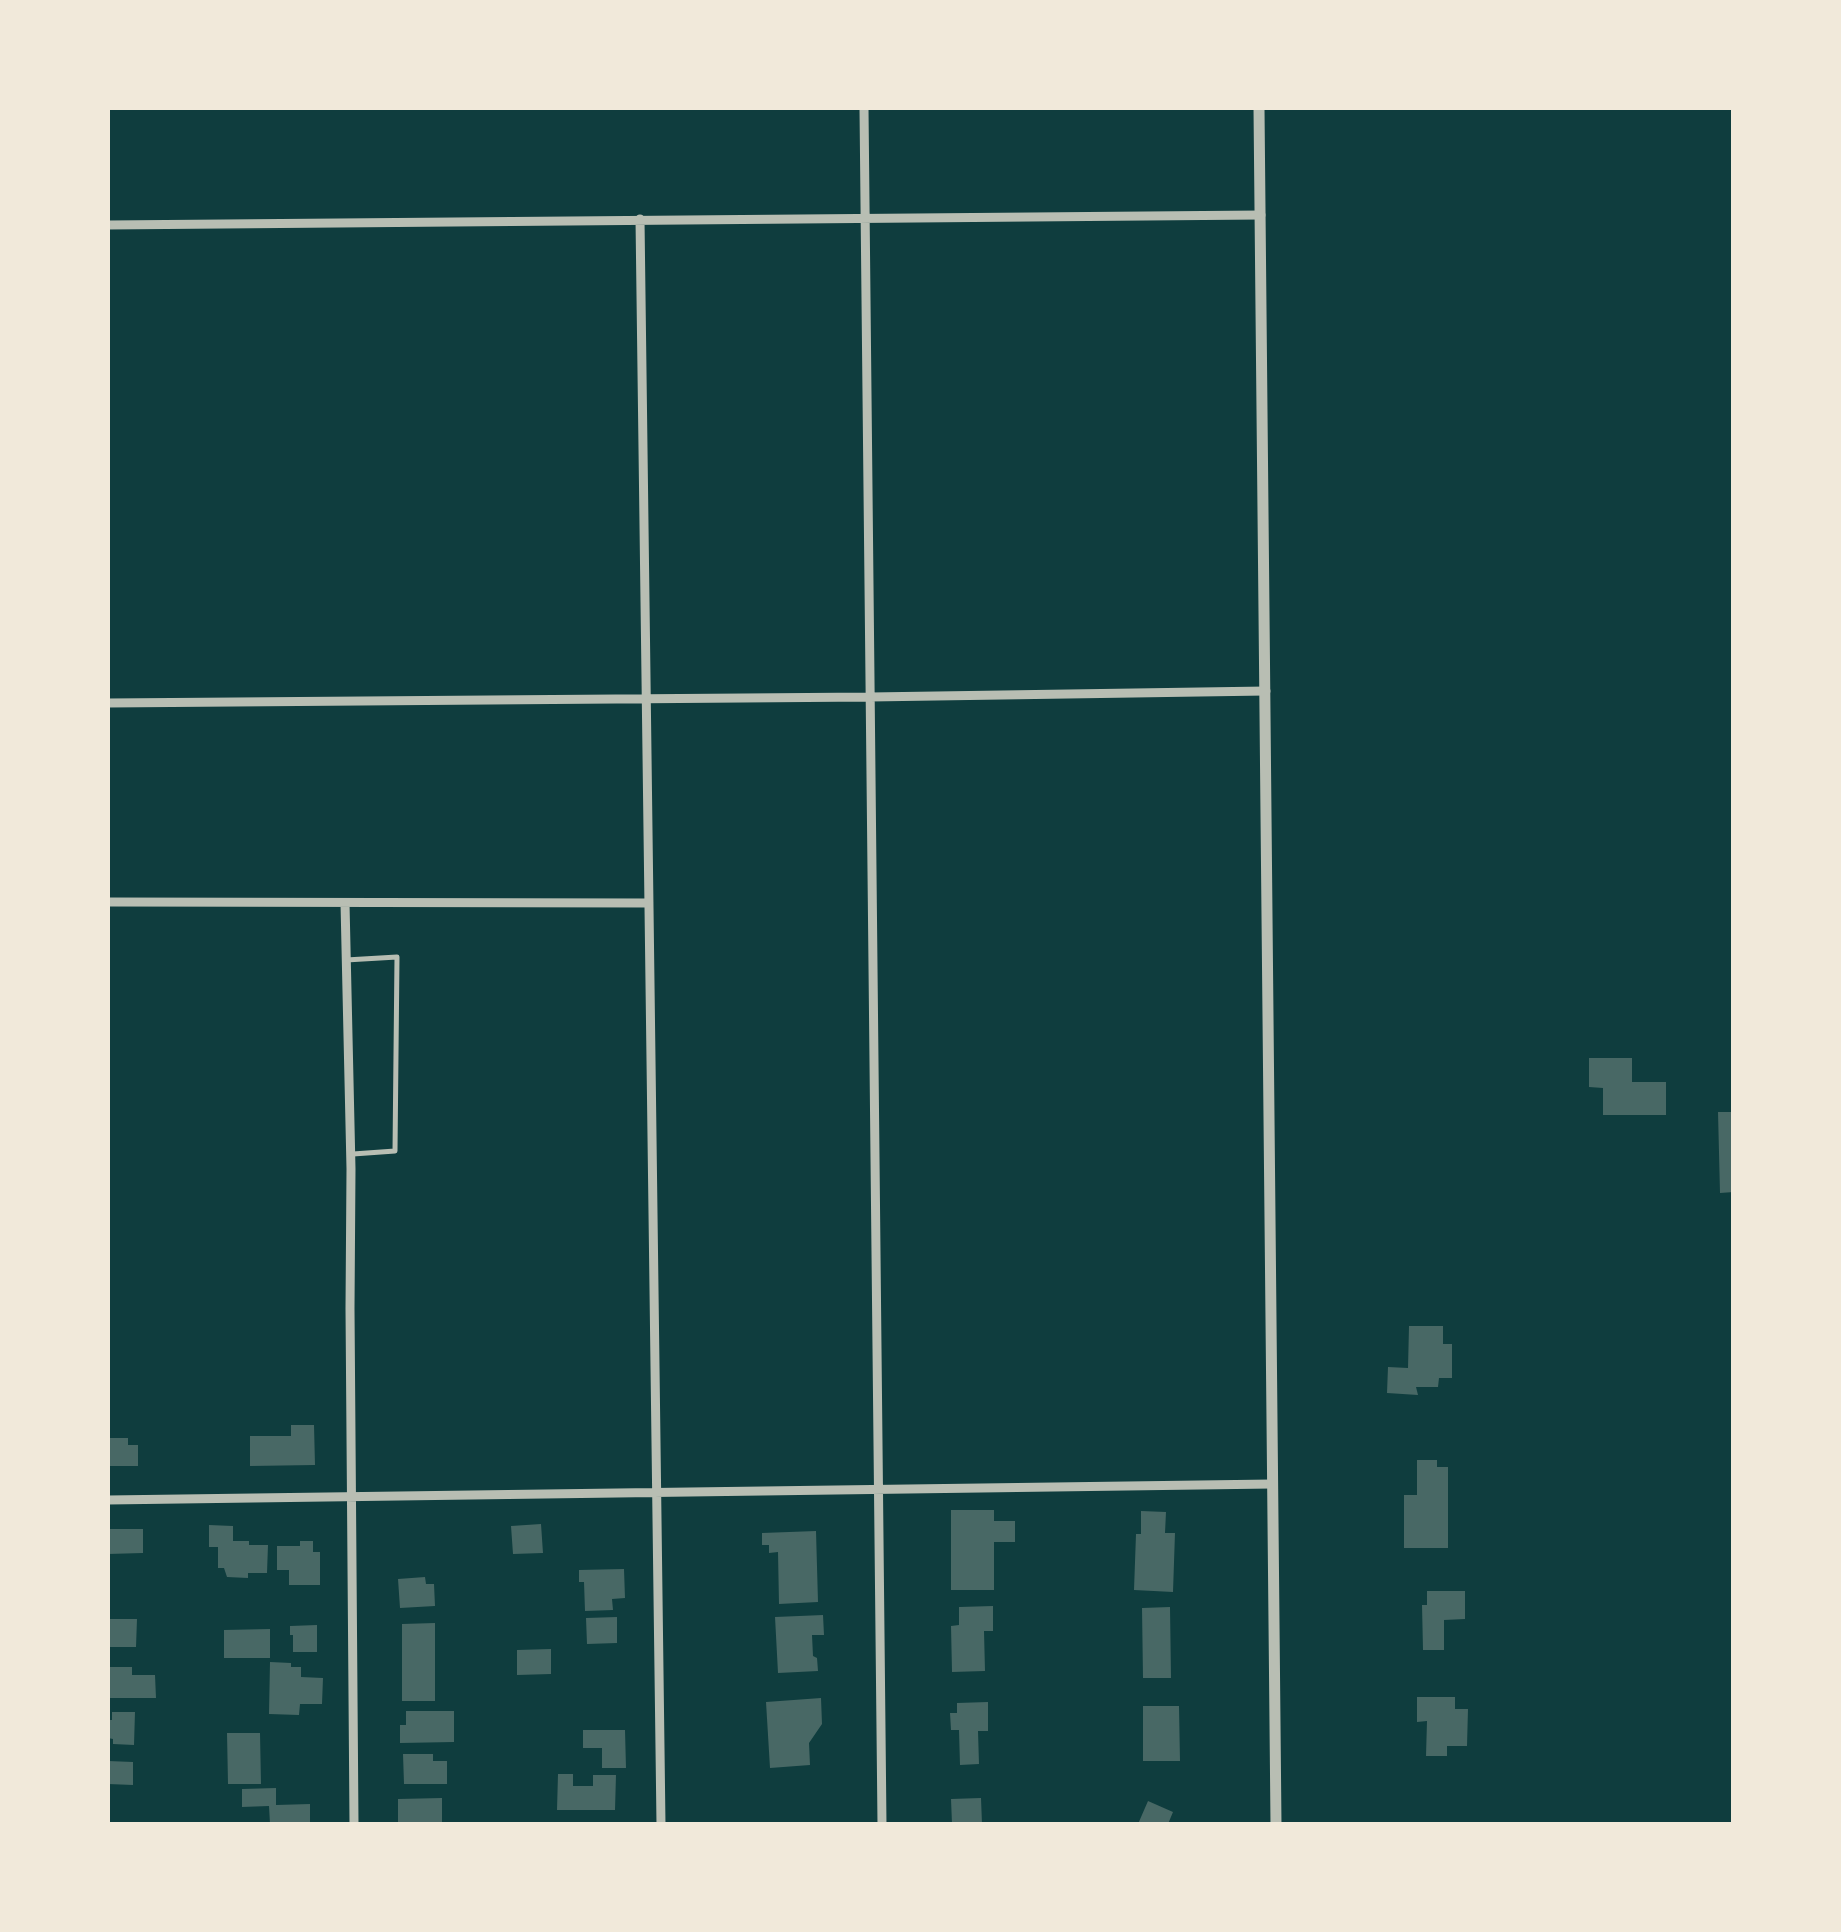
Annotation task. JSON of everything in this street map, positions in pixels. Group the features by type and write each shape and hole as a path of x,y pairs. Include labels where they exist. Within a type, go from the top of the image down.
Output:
{"street":[{"path":"864,108 882,1824"},
{"path":"1259,108 1276,1824"},
{"path":"108,225 1261,214"},
{"path":"640,219 661,1824"},
{"path":"108,703 1266,691"},
{"path":"108,902 649,903"},
{"path":"346,903 354,1824"},
{"path":"108,1500 1272,1484"}],"lane":[{"path":"346,960 397,957 395,1150 350,1154"}],"building":[{"path":"1589,1058 1632,1058 1632,1082 1666,1082 1666,1115 1603,1115 1603,1088 1589,1087"},
{"path":"1718,1112 1734,1112 1734,1192 1720,1193"},
{"path":"1409,1326 1443,1326 1443,1344 1452,1344 1452,1378 1439,1378 1438,1387 1416,1387 1418,1395 1387,1393 1388,1367 1408,1368"},
{"path":"291,1425 314,1425 315,1465 250,1466 250,1436 291,1436"},
{"path":"108,1438 128,1438 128,1445 138,1445 138,1466 108,1466"},
{"path":"1417,1460 1437,1460 1437,1467 1448,1467 1448,1548 1404,1548 1404,1495 1417,1495"},
{"path":"951,1510 994,1510 994,1521 1015,1521 1015,1542 994,1542 994,1590 951,1590"},
{"path":"1141,1511 1166,1512 1165,1533 1175,1533 1173,1592 1134,1590"},
{"path":"541,1524 543,1553 513,1554 511,1526"},
{"path":"209,1525 233,1526 233,1541 268,1545 267,1573 248,1573 248,1578 227,1577 224,1568 218,1568 218,1547 209,1547"},
{"path":"108,1529 143,1529 143,1553 108,1554"},
{"path":"816,1531 818,1602 779,1604 778,1552 769,1553 769,1545 762,1545 762,1533"},
{"path":"300,1541 313,1541 313,1552 320,1552 320,1585 289,1585 289,1570 277,1570 277,1546 300,1546"},
{"path":"624,1569 625,1598 612,1599 613,1610 585,1611 584,1582 579,1582 579,1570"},
{"path":"425,1577 426,1584 434,1584 435,1606 400,1608 398,1579"},
{"path":"1427,1591 1465,1591 1465,1619 1444,1620 1444,1650 1423,1650 1422,1605 1427,1605"},
{"path":"993,1606 993,1631 984,1631 985,1671 952,1672 951,1626 959,1625 959,1607"},
{"path":"1170,1607 1171,1678 1143,1678 1142,1608"},
{"path":"823,1615 824,1635 812,1635 818,1671 778,1673 775,1617"},
{"path":"617,1617 617,1643 587,1644 586,1618"},
{"path":"108,1619 137,1619 136,1647 108,1647"},
{"path":"435,1623 435,1701 402,1701 402,1624"},
{"path":"317,1625 317,1652 293,1652 290,1626"},
{"path":"270,1629 270,1658 224,1658 224,1630"},
{"path":"551,1649 551,1674 517,1675 517,1650"},
{"path":"270,1662 301,1667 301,1677 323,1678 322,1704 300,1704 299,1715 269,1714"},
{"path":"109,1667 132,1667 132,1675 155,1675 156,1698 109,1698"},
{"path":"1417,1697 1455,1697 1455,1709 1468,1709 1467,1746 1447,1746 1447,1756 1426,1756 1427,1721 1417,1722"},
{"path":"821,1698 822,1724 809,1743 810,1765 770,1768 766,1702"},
{"path":"988,1702 988,1731 978,1731 979,1764 960,1765 959,1730 951,1730 950,1713 957,1713 957,1703"},
{"path":"1143,1706 1179,1706 1180,1761 1143,1761"},
{"path":"406,1711 454,1711 454,1742 400,1743 400,1725 406,1725"},
{"path":"112,1712 135,1712 134,1745 113,1744 113,1739 108,1738"},
{"path":"583,1730 625,1730 626,1768 602,1768 602,1748 583,1748"},
{"path":"227,1733 260,1733 261,1784 228,1784"},
{"path":"403,1754 433,1754 433,1761 447,1761 447,1784 404,1784"},
{"path":"108,1761 133,1762 133,1785 108,1784"},
{"path":"558,1774 573,1774 573,1786 593,1786 593,1775 616,1775 615,1810 557,1810"},
{"path":"276,1788 276,1805 310,1804 310,1824 270,1824 269,1806 242,1807 242,1789"},
{"path":"442,1798 442,1824 398,1824 398,1799"},
{"path":"981,1798 982,1824 952,1824 951,1799"},
{"path":"1148,1801 1173,1812 1168,1824 1138,1824"}]}
